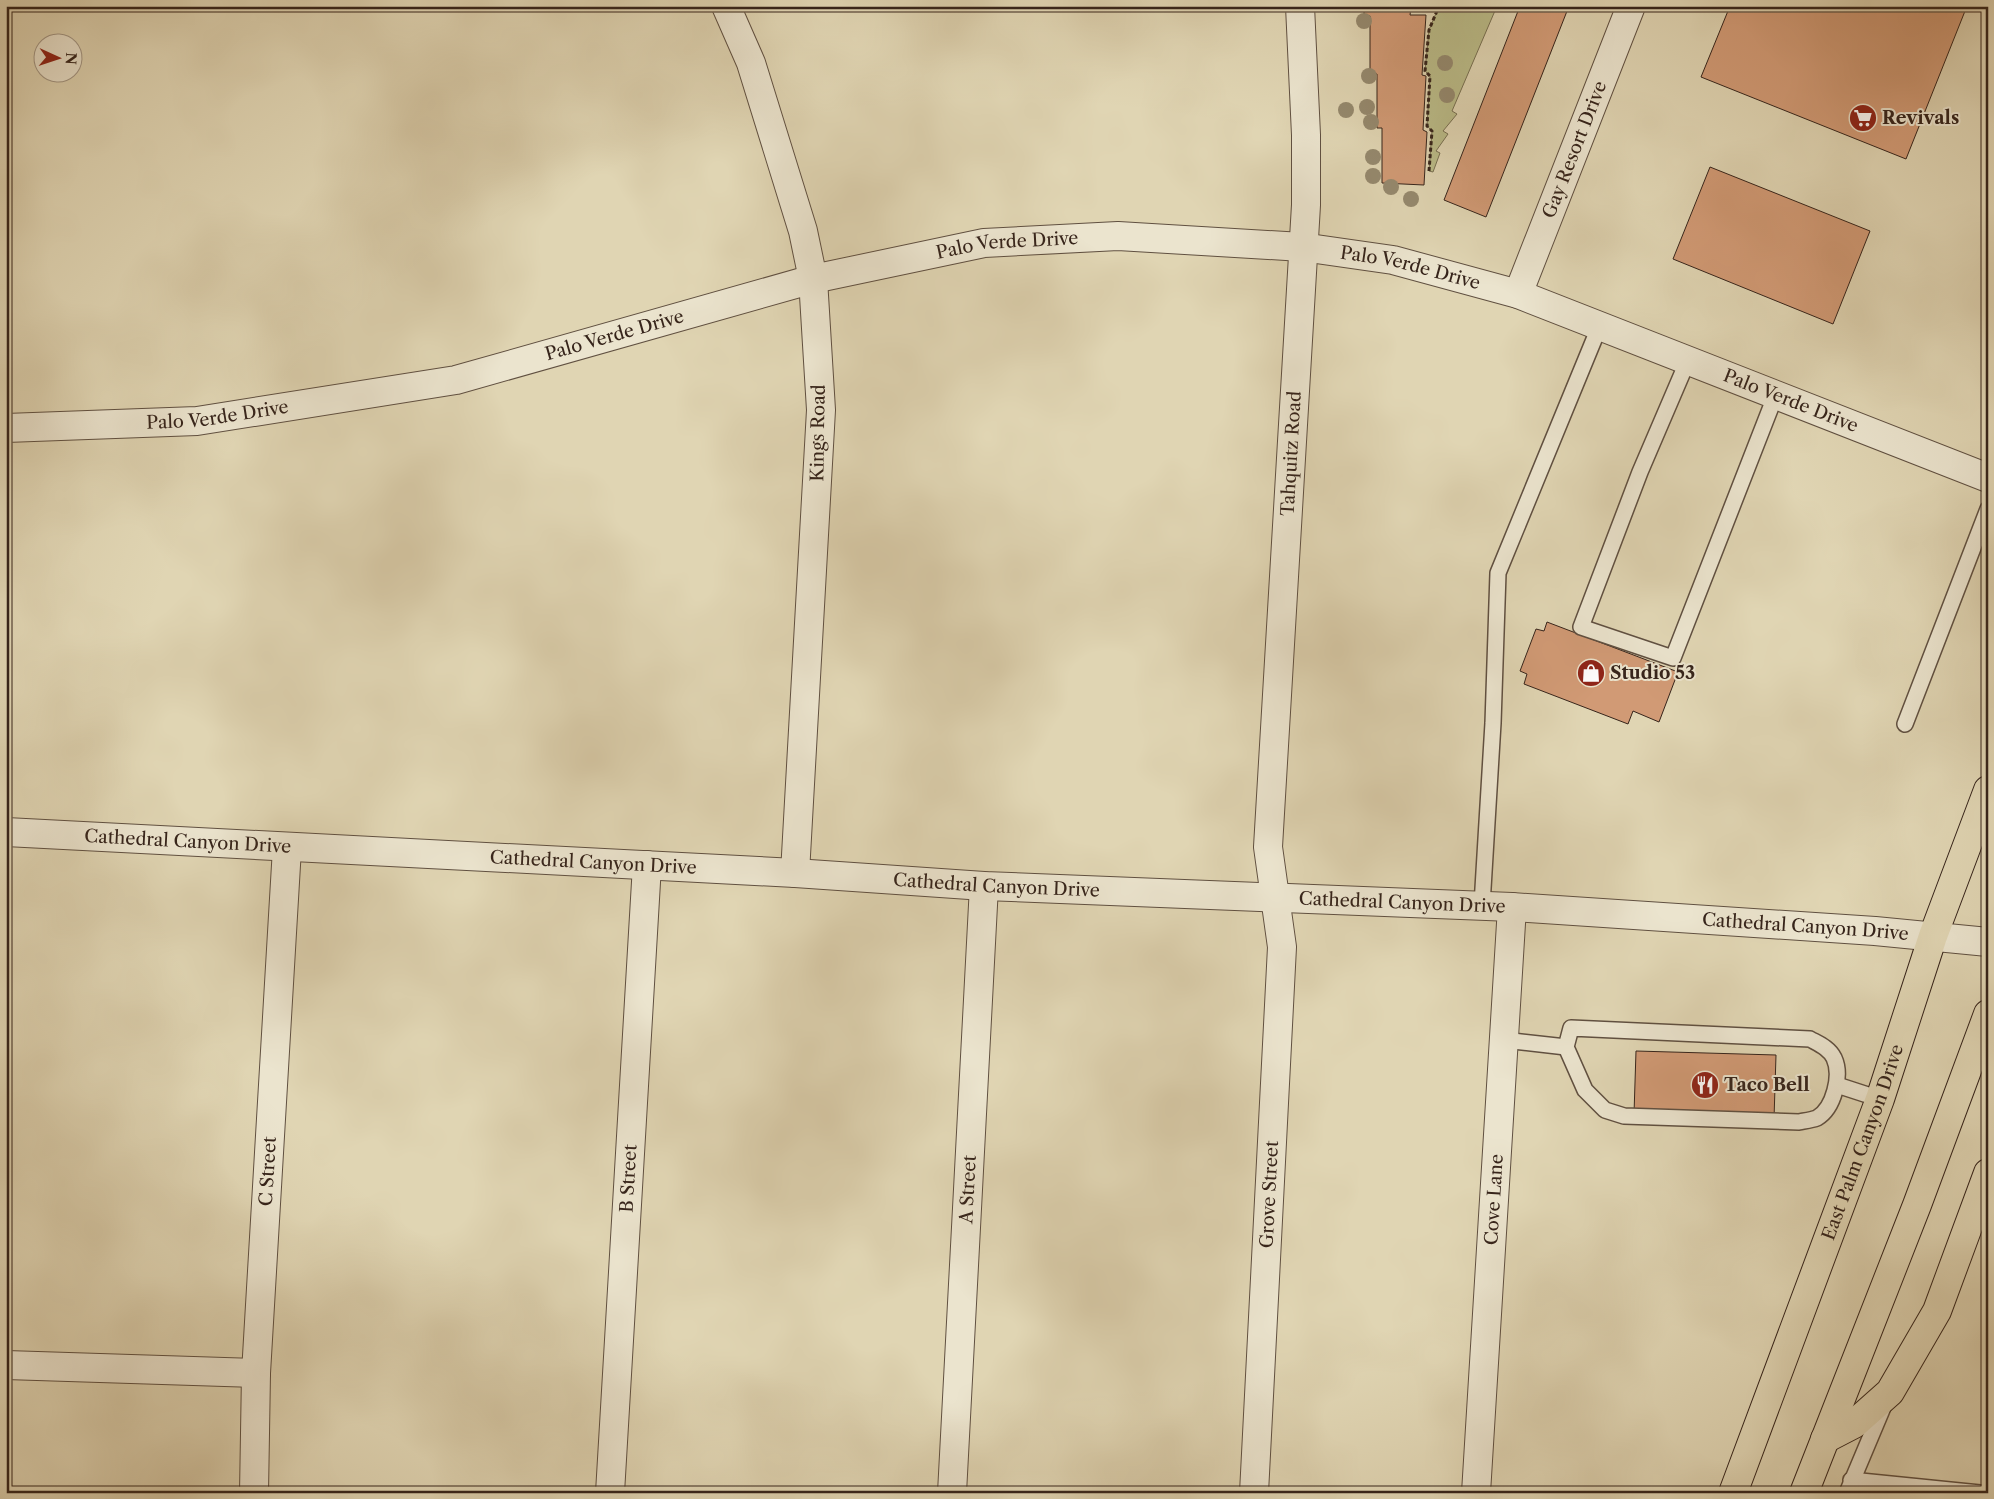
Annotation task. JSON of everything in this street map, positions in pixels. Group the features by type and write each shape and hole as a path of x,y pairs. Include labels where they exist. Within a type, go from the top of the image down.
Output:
{"main road":[{"name":"East Palm Canyon Drive","path":"1733,1493 1880,1099 1933,936 1988,790"},
{"path":"1804,1493 1918,1205 1988,1014"},
{"path":"1825,1439 1854,1424 1890,1392 1937,1310 1988,1173"}],"street":[{"name":"Kings Road","path":"726,6 751,63 803,230 813,279 821,410 795,873"},
{"name":"Tahquitz Road","path":"1275,898 1268,847 1302,247 1306,205 1306,135 1300,6"},
{"name":"Gay Resort Drive","path":"1518,294 1631,6"},
{"name":"Palo Verde Drive","path":"6,428 197,420 456,380 813,279 984,243 1118,236 1302,247 1393,260 1518,294 1988,478"},
{"name":"Cathedral Canyon Drive","path":"6,832 795,873 984,886 1482,905 1933,936 1988,942"},
{"name":"C Street","path":"254,1493 256,1373 287,848"},
{"name":"B Street","path":"610,1493 647,865"},
{"name":"A Street","path":"952,1493 984,886"},
{"name":"Grove Street","path":"1254,1493 1282,947 1275,898"},
{"name":"Cove Lane","path":"1476,1493 1512,907"},
{"path":"6,1365 256,1373"}],"lane":[{"path":"1482,905 1493,723 1498,573 1600,325"},
{"path":"1688,360 1640,472 1581,627 1673,658 1776,394"},
{"path":"1905,724 1988,510"},
{"path":"1571,1028 1810,1039 1826,1048 1834,1059 1837,1084 1831,1104 1818,1118 1798,1122 1624,1116 1605,1110 1585,1090 1566,1047 1571,1028"},
{"path":"1504,1040 1566,1047"},
{"path":"1837,1084 1880,1099"},
{"path":"1890,1392 1849,1487 1980,1493"}],"path":[{"path":"1428,171 1432,131 1428,126 1430,76 1425,71 1428,30 1439,6"}],"green space":[{"path":"1439,6 1497,6 1452,111 1457,114 1443,131 1448,134 1436,151 1440,153 1433,172 1429,171 1432,131 1427,126 1430,76 1425,71 1429,30"}],"building":[{"path":"1364,6 1420,6 1411,7 1410,15 1426,15 1422,75 1426,76 1423,130 1427,132 1424,185 1382,183 1382,128 1377,128 1377,74 1370,73 1370,16 1364,14"},
{"path":"1520,6 1569,6 1486,217 1444,200"},
{"name":"Revivals","path":"1730,6 1967,6 1906,159 1701,77"},
{"path":"1710,167 1870,231 1833,324 1673,259"},
{"path":"1547,622 1678,672 1659,722 1633,711 1628,724 1524,684 1527,674 1520,671 1536,629 1544,631"},
{"name":"Taco Bell","path":"1636,1051 1776,1055 1774,1119 1634,1114"}],"place":[{"name":"Revivals","path":"1863,118"},
{"name":"Studio 53","path":"1591,673"},
{"name":"Taco Bell","path":"1705,1085"}]}
